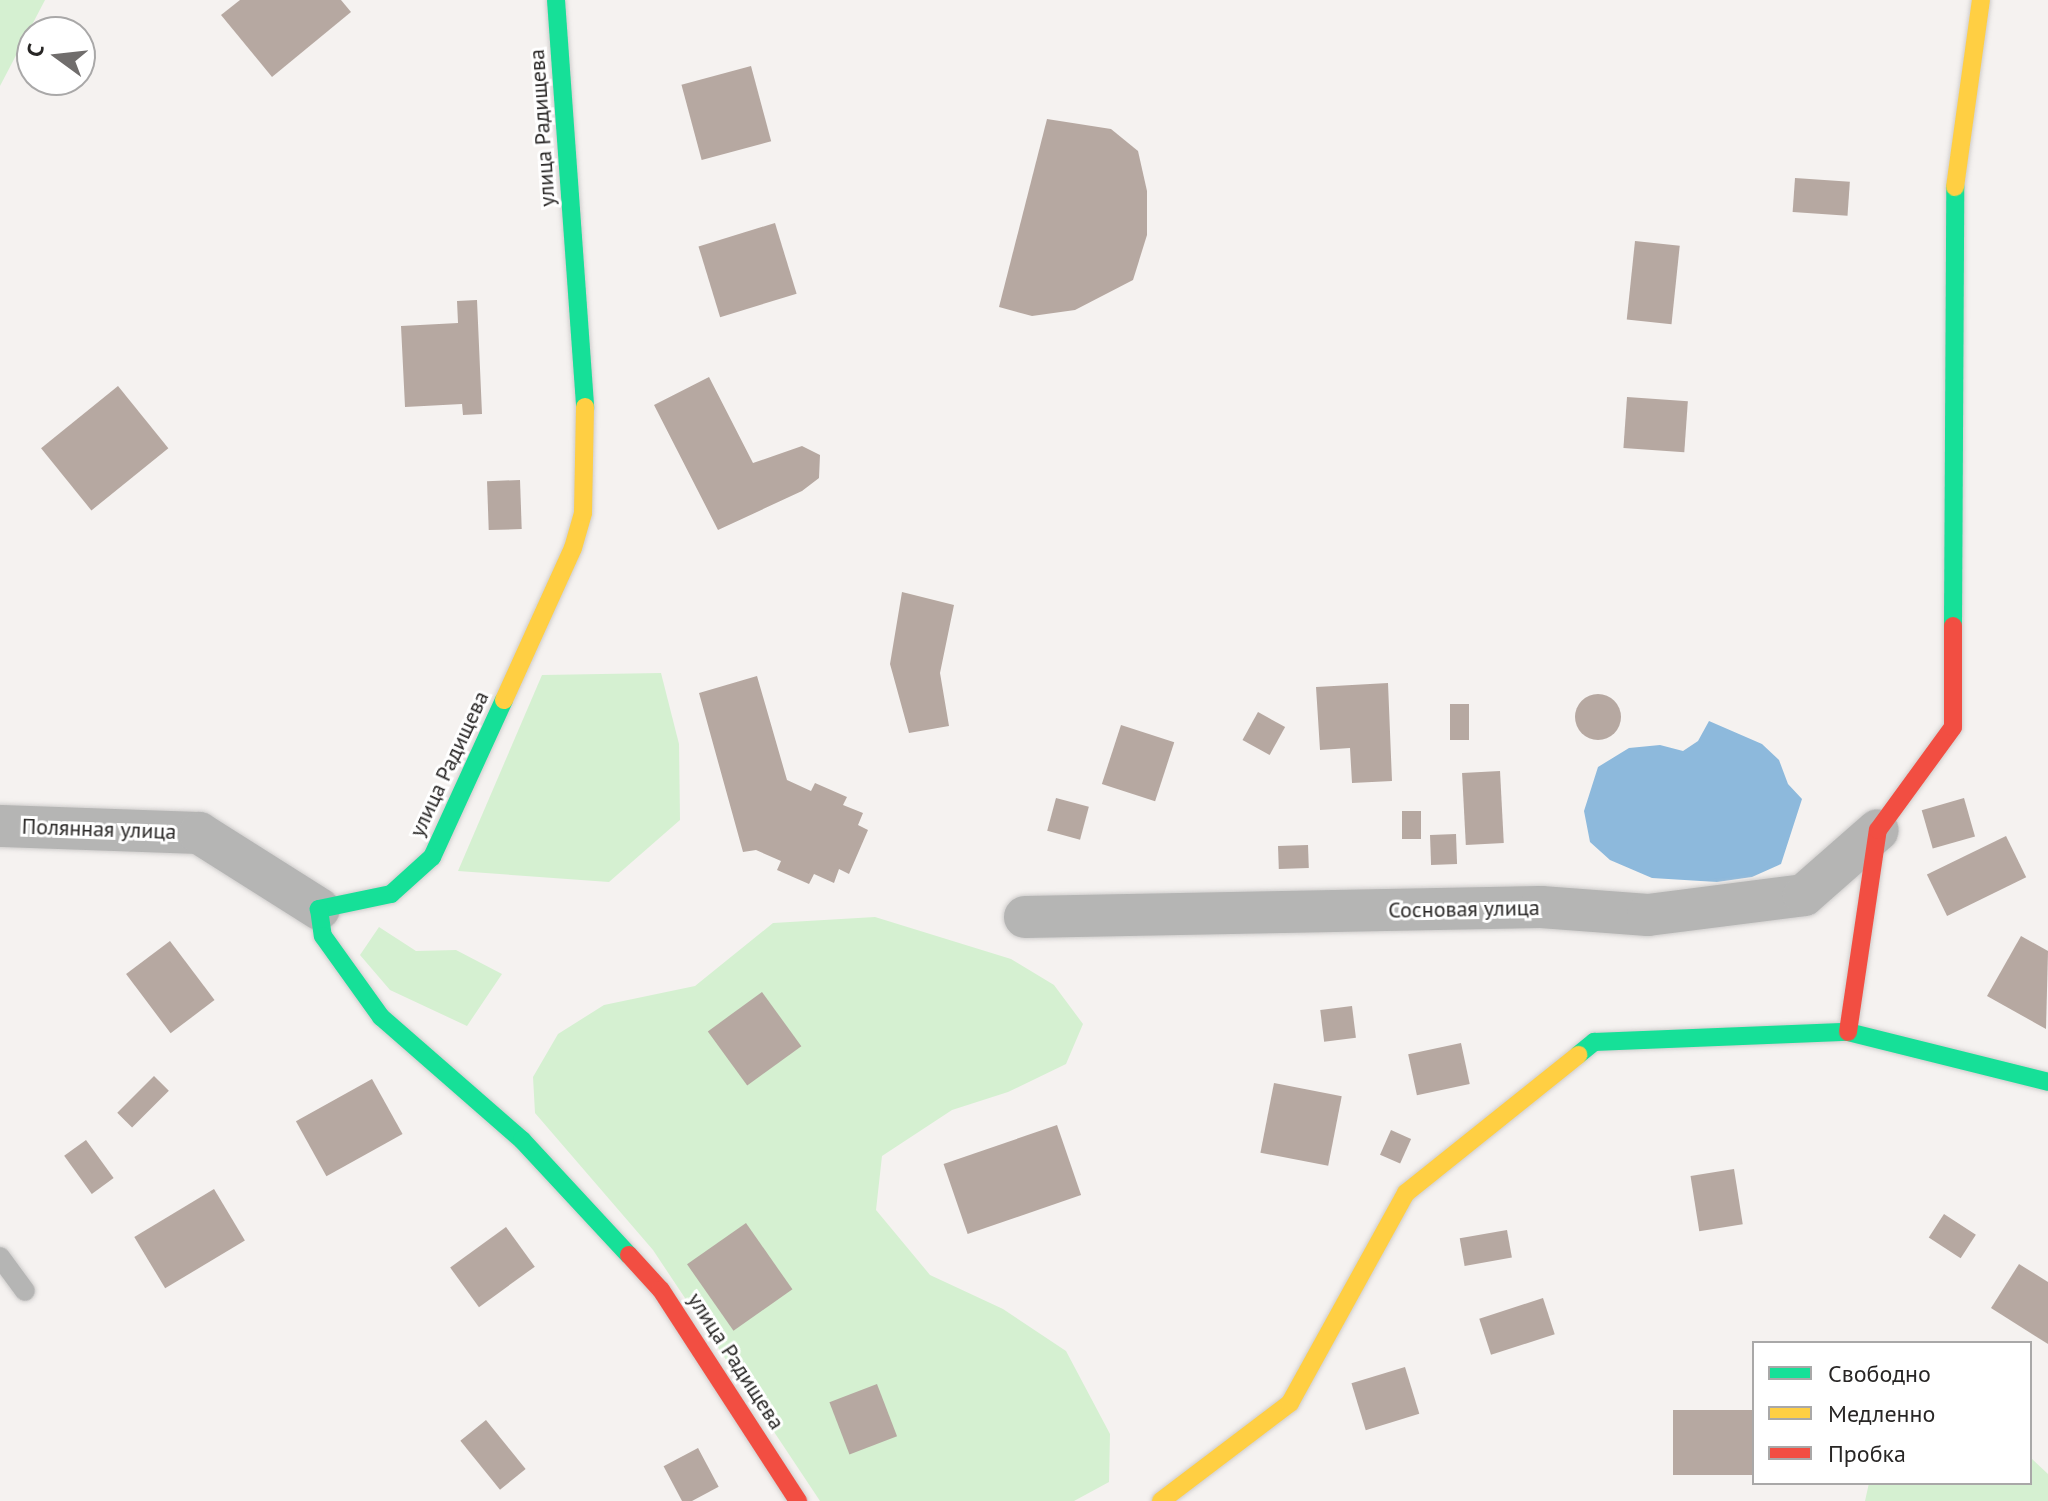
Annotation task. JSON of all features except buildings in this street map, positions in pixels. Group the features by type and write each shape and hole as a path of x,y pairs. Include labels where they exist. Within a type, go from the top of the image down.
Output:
{"street":[{"name":"улица Радищева","path":"556,0 587,429 580,524 432,857 391,894 319,909 328,945 381,1017 522,1140 661,1290 798,1501"},
{"path":"1848,1032 1878,830 1953,727 1955,161 1981,0"},
{"name":"Полянная улица","path":"0,826 199,833 319,909"},
{"name":"Сосновая улица","path":"1025,917 1541,907 1648,915 1804,895 1878,830"},
{"path":"1161,1501 1290,1403 1406,1193 1594,1042 1848,1032 2048,1082"}],"lane":[{"path":"0,1257 25,1291"}],"green space":[{"path":"0,0 45,0 37,16 16,16 16,55 0,86"},
{"path":"661,673 679,744 680,820 609,882 458,871 542,675"},
{"path":"875,917 1011,959 1054,985 1083,1024 1066,1064 1008,1092 952,1110 882,1156 876,1210 930,1275 1003,1309 1066,1351 1110,1434 1109,1482 1074,1501 820,1501 653,1250 535,1113 533,1077 558,1034 604,1005 695,986 773,923"},
{"path":"379,927 416,951 456,950 502,974 467,1026 390,990 360,955"},
{"path":"2032,1459 2048,1474 2048,1501 1865,1501 1869,1485 2032,1485"}],"water":[{"path":"1709,721 1762,744 1779,760 1788,784 1802,799 1781,864 1752,877 1717,882 1652,878 1610,860 1590,842 1584,811 1598,767 1629,748 1660,745 1683,751 1698,741"}],"traffic: fast":[{"path":"556,0 585,407"},
{"path":"1953,626 1955,187"},
{"path":"504,700 432,857 391,894 319,909 323,936 381,1017 522,1140 629,1255"},
{"path":"1578,1055 1594,1042 1848,1032 2048,1082"}],"traffic: slow":[{"path":"1955,187 1981,0"},
{"path":"504,700 573,548 583,512 585,407"},
{"path":"1161,1501 1290,1403 1406,1193 1578,1055"}],"traffic: jam":[{"path":"1848,1032 1878,830 1953,727 1953,626"},
{"path":"629,1255 661,1290 798,1501"}]}
